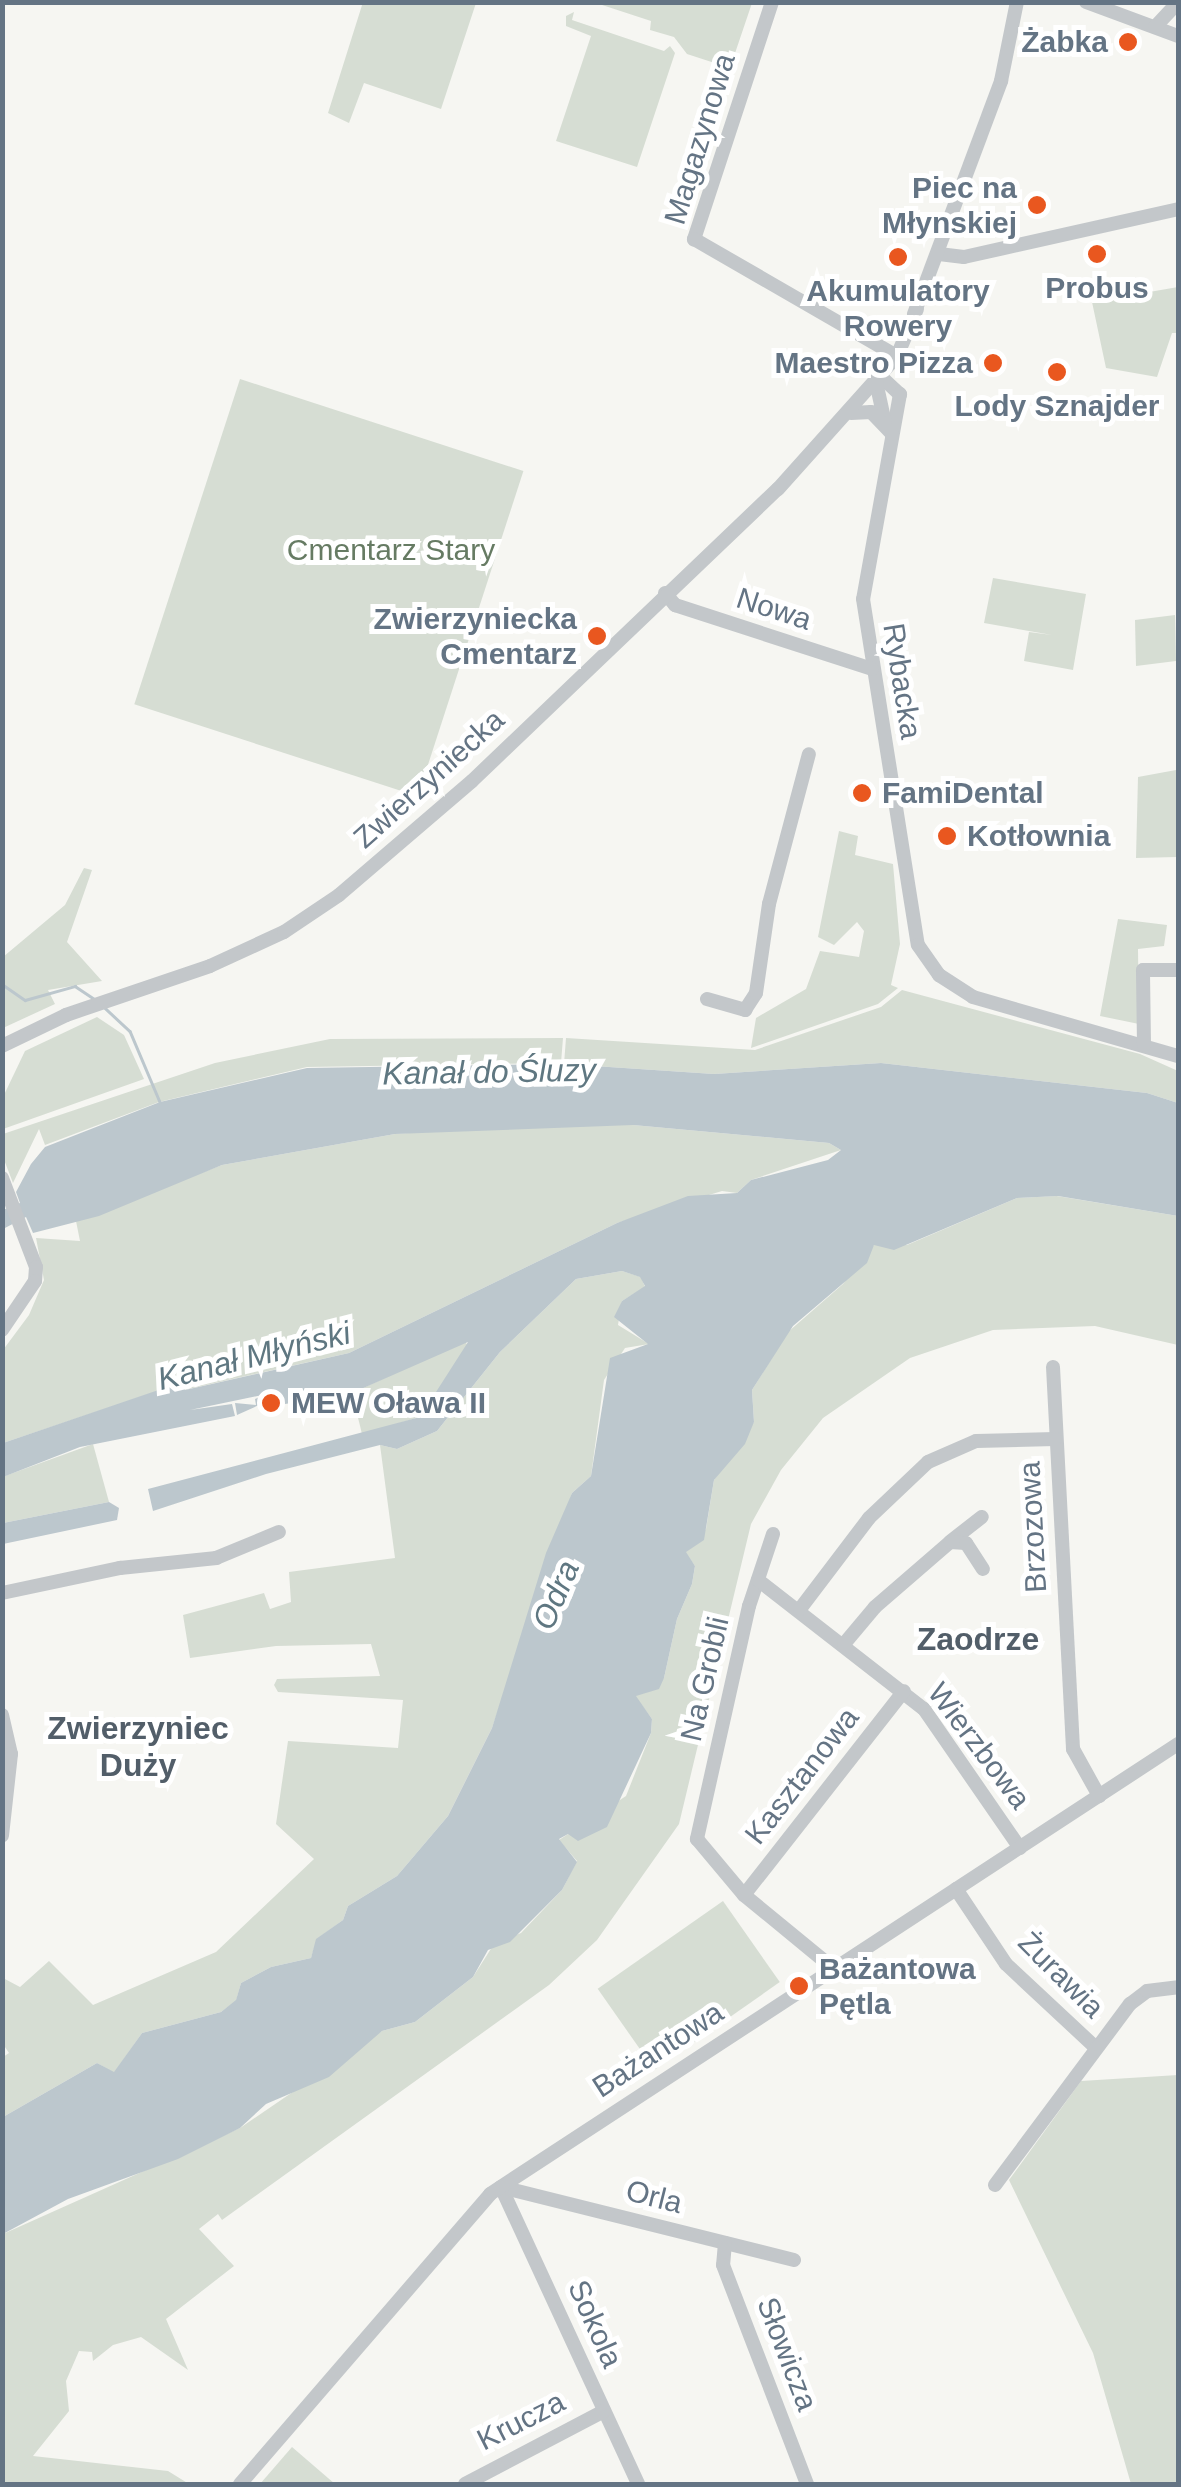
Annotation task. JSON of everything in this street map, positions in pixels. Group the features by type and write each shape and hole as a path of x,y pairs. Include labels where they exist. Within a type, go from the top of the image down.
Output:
{"street":[{"name":"Magazynowa","path":"772,2 694,239 894,352"},
{"name":"Zwierzyniecka","path":"2,1046 66,1016 225,959 339,895 472,781 850,414 894,352 940,254 1013,44 1017,2"},
{"path":"1086,2 1178,36"},
{"path":"1156,27 1178,5"},
{"path":"1178,5 1178,20"},
{"path":"940,254 964,257 1178,208"},
{"name":"Zwierzyniecka","path":"820,444 878,376"},
{"name":"Rybacka","path":"878,376 888,428 864,584 872,669 908,909 926,959 980,1000 1178,1056"},
{"path":"850,414 866,410 888,428"},
{"name":"Nowa","path":"665,593 675,605 872,669"},
{"path":"706,999 745,1010 756,993 769,904 808,754"},
{"path":"1144,1045 1143,970 1178,970"},
{"path":"2,1330 36,1282 27,1236 3,1179"},
{"name":"Brzozowa","path":"1053,1367 1073,1756 1099,1796"},
{"path":"800,1609 868,1518 920,1467 976,1441 1056,1439"},
{"path":"844,1644 876,1607 982,1517"},
{"path":"2,1594 120,1568 216,1558 279,1532"},
{"name":"Na Grobli","path":"697,1838 758,1580 773,1534"},
{"path":"950,1542 966,1542 983,1570"},
{"name":"Wierzbowa","path":"758,1580 904,1691 940,1729 1020,1848"},
{"name":"Kasztanowa","path":"744,1895 904,1691"},
{"path":"2,1716 12,1754 2,1836"},
{"name":"Bażantowa","path":"240,2484 448,2239 501,2186 1178,1744"},
{"name":"Kasztanowa","path":"697,1838 744,1895 833,1968"},
{"name":"Żurawia","path":"956,1889 1006,1964 1096,2048"},
{"path":"995,2185 1140,1995 1178,1987"},
{"name":"Orla","path":"501,2186 794,2260"},
{"name":"Sokola","path":"501,2186 638,2484"},
{"name":"Słowicza","path":"725,2243 724,2264 807,2484"},
{"name":"Krucza","path":"465,2484 604,2410"}],"green space":[{"path":"363,2 476,3 441,109 364,83 349,123 328,113"},
{"path":"752,2 730,68 687,54 674,37 650,30 651,21 596,3"},
{"path":"574,12 572,20 664,51 670,46 675,53 637,167 556,141 591,36 566,26 566,16"},
{"path":"1178,287 1178,333 1172,333 1157,377 1106,368 1092,302"},
{"name":"Cmentarz Stary","path":"240,379 523,471 418,796 134,704"},
{"path":"993,578 1086,594 1073,670 1024,661 1029,632 1052,635 984,623"},
{"path":"1175,615 1176,661 1136,666 1135,620"},
{"path":"1176,770 1177,857 1136,858 1138,777"},
{"path":"839,831 858,836 855,855 893,864 900,944 891,985 898,988 878,1004 751,1048 756,1018 806,989 820,951 859,957 864,931 857,922 834,945 818,937"},
{"path":"84,868 92,870 67,942 102,981 48,990 55,1004 3,1028 3,957 65,905"},
{"path":"1118,919 1167,925 1164,946 1138,949 1139,1024 1100,1016"},
{"path":"902,990 1140,1054 1178,1071 1178,1103 1147,1093 881,1063 714,1074 564,1064 566,1038 755,1050 881,1007"},
{"path":"97,1017 124,1035 144,1079 3,1129 3,1097 25,1051"},
{"path":"563,1038 561,1063 307,1067 159,1102 45,1145 39,1129 13,1183 3,1157 3,1134 215,1063 330,1039"},
{"path":"524,1125 633,1125 829,1143 841,1150 751,1180 737,1193 722,1191 617,1223 349,1353 184,1390 182,1383 3,1443 3,1350 29,1315 44,1280 36,1238 80,1241 76,1221 222,1165 395,1134"},
{"path":"1057,1196 1178,1216 1178,1345 1095,1326 993,1330 910,1358 823,1418 781,1470 751,1524 679,1824 597,1940 549,1985 222,2220 218,2214 199,2229 234,2266 166,2319 188,2370 141,2337 113,2345 93,2361 92,2352 79,2351 66,2381 69,2411 33,2456 168,2471 189,2484 3,2484 3,2234 240,2128 382,2031 415,2022 473,1977 494,1944 521,1933 562,1890 577,1861 559,1840 626,1796 651,1733 652,1719 635,1696 664,1678 677,1619 695,1566 685,1552 706,1529 714,1480 754,1422 752,1390 788,1332 843,1284 874,1245 907,1245 1017,1198"},
{"path":"622,1271 641,1277 645,1287 622,1301 618,1325 649,1344 625,1348 604,1380 591,1476 572,1493 492,1728 448,1816 397,1876 348,1906 343,1920 317,1939 311,1958 271,1967 241,1983 236,2001 221,2012 142,2033 114,2073 97,2063 3,2117 3,2057 9,2053 3,2044 3,1978 20,1987 49,1961 93,2005 216,1952 314,1859 276,1824 288,1741 398,1748 403,1700 278,1692 274,1685 277,1679 380,1676 371,1644 276,1646 190,1658 183,1615 264,1593 270,1609 291,1602 289,1572 395,1558 380,1445 397,1449 437,1431 500,1352 576,1279"},
{"path":"465,1341 469,1348 420,1417 362,1434 352,1393"},
{"path":"93,1444 109,1502 3,1523 2,1477"},
{"path":"723,1901 780,1982 654,2070 598,1989"},
{"path":"1178,2075 1178,2484 1131,2484 1093,2353 1009,2180 1081,2081"},
{"path":"292,2447 335,2484 260,2484"}],"water":[{"path":"881,1063 1147,1093 1178,1103 1178,1216 1058,1196 1017,1198 894,1250 874,1245 867,1263 793,1326 752,1390 754,1422 745,1444 714,1480 704,1540 686,1552 695,1566 692,1584 677,1619 664,1678 659,1689 636,1696 652,1719 651,1733 607,1827 578,1841 568,1834 559,1839 577,1862 562,1890 510,1942 488,1950 473,1977 415,2022 382,2031 329,2077 266,2104 240,2128 178,2159 68,2199 3,2234 3,2117 97,2063 114,2072 142,2033 221,2012 236,2000 241,1983 271,1967 311,1958 316,1939 343,1920 348,1906 397,1876 448,1816 492,1728 546,1553 572,1493 591,1476 610,1358 648,1344 614,1317 622,1301 645,1286 640,1277 622,1271 576,1279 500,1352 437,1431 397,1449 380,1445 266,1474 153,1511 148,1489 420,1417 468,1342 352,1393 279,1405 277,1397 237,1415 235,1403 256,1405 255,1399 267,1394 190,1410 232,1404 235,1416 80,1447 3,1477 3,1443 182,1382 185,1390 349,1353 617,1223 688,1196 737,1193 751,1180 828,1160 841,1150 829,1143 633,1125 395,1134 222,1165 99,1216 33,1233 26,1217 3,1229 3,1210 20,1203 16,1192 31,1164 45,1147 160,1102 307,1068 564,1064 714,1074"},
{"path":"109,1502 119,1508 117,1520 3,1544 3,1523"}],"waterway":[{"path":"2,984 25,1000 75,986 94,999"},
{"path":"104,1007 130,1031 160,1102"}],"place":[{"name":"Żabka","path":"1128,42"},
{"name":"Piec na Młynskiej","path":"1037,205"},
{"name":"Probus","path":"1097,254"},
{"name":"Akumulatory Rowery","path":"898,257"},
{"name":"Maestro Pizza","path":"993,363"},
{"name":"Lody Sznajder","path":"1057,372"},
{"name":"Zwierzyniecka Cmentarz","path":"597,636"},
{"name":"FamiDental","path":"862,793"},
{"name":"Kotłownia","path":"947,836"},
{"name":"MEW Oława II","path":"271,1403"},
{"name":"Bażantowa Pętla","path":"799,1986"}],"district":[{"name":"Zaodrze","path":"978,1639"},
{"name":"Zwierzyniec Duży","path":"138,1748"}],"water label":[{"name":"Kanał do Śluzy","path":"489,1072"},
{"name":"Kanał Młyński","path":"254,1356"},
{"name":"Odra","path":"556,1595"}]}
